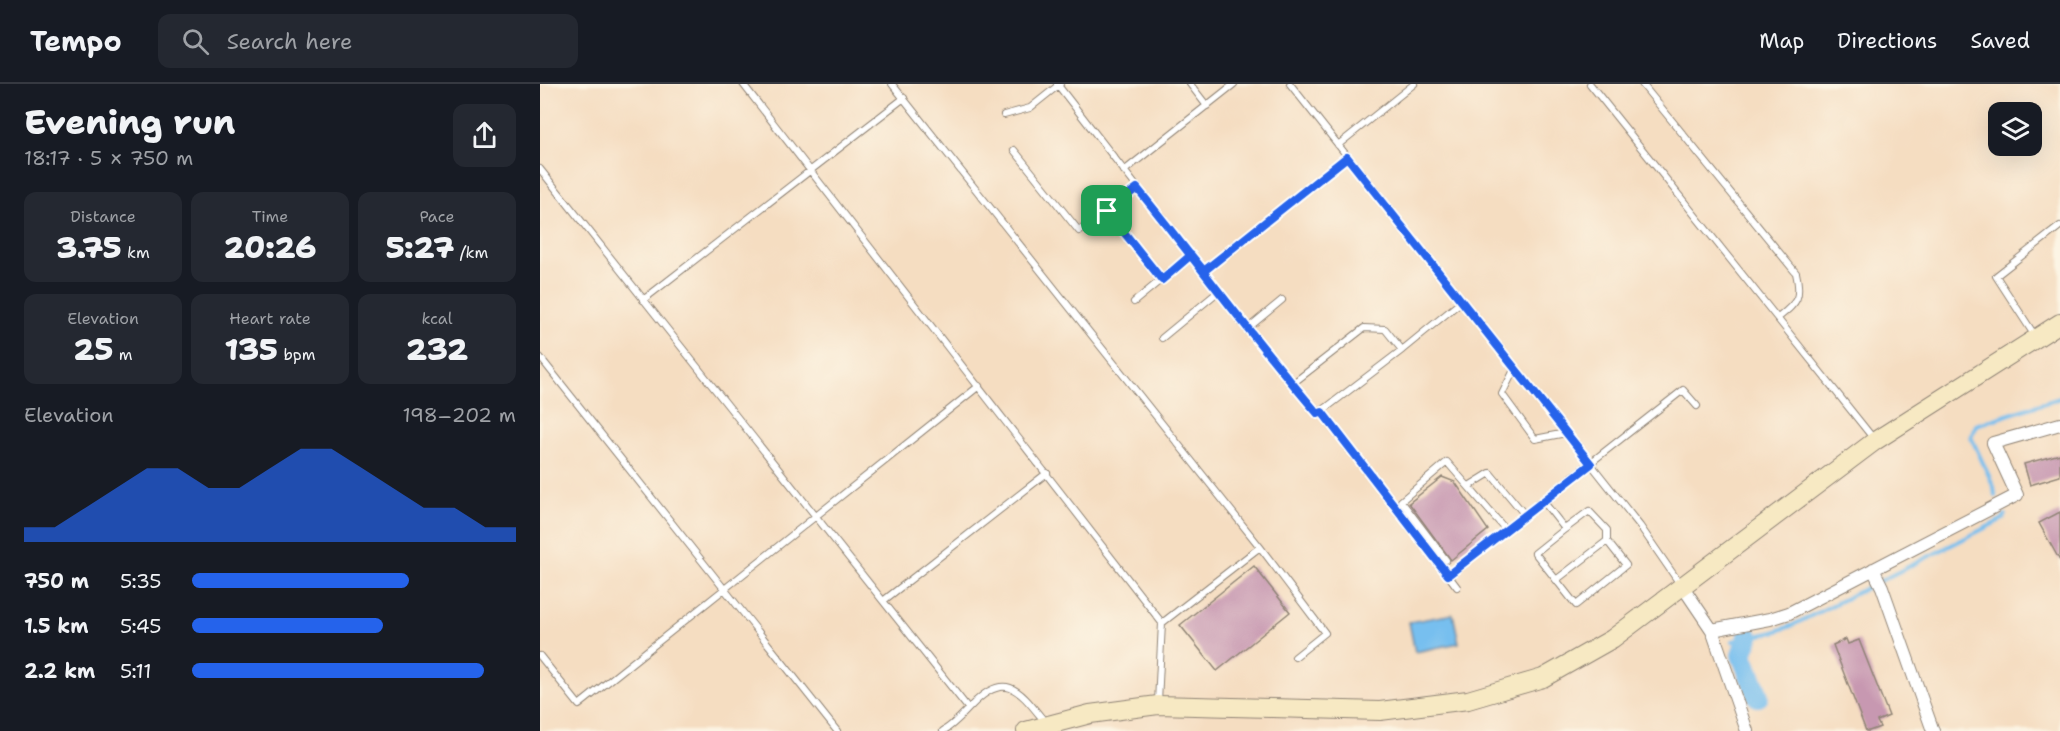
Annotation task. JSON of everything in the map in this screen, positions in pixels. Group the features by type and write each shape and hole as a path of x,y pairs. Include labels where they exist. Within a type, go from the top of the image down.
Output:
{"street":[{"path":"1026,731 1050,728 1090,714 1158,705 1380,711 1468,700 1543,678 1612,639 1875,441 2060,323"},
{"path":"1712,630 1781,616 1877,577 2017,495 1993,443 2060,424"},
{"path":"1877,577 1933,731"},
{"path":"1683,586 1712,630 1747,731"}],"lane":[{"path":"743,84 1162,623 1158,705"},
{"path":"892,84 1260,547 1325,633 1295,657"},
{"path":"1190,84 1207,106"},
{"path":"1124,171 1234,84"},
{"path":"1290,84 1640,526 1683,586"},
{"path":"1338,145 1414,84"},
{"path":"1590,84 1875,441"},
{"path":"1642,84 1796,273 1800,291 1794,305 1778,318"},
{"path":"1004,115 1030,108 1058,85 1248,329 1318,414 1402,350 1461,301"},
{"path":"643,300 904,98"},
{"path":"1014,150 1079,231 1137,188"},
{"path":"1204,271 1347,157"},
{"path":"540,169 968,708"},
{"path":"1107,211 1162,280"},
{"path":"2036,338 1996,276 2060,226"},
{"path":"1134,302 1191,255"},
{"path":"1162,338 1220,291"},
{"path":"1248,329 1282,300"},
{"path":"1292,384 1364,328 1385,329 1402,350"},
{"path":"540,357 837,731"},
{"path":"1515,368 1502,394 1535,439 1566,433"},
{"path":"540,656 579,705 979,387"},
{"path":"1448,575 1683,390 1696,406"},
{"path":"1322,412 1457,587"},
{"path":"1446,560 1401,501 1447,462 1506,530"},
{"path":"883,601 1047,473"},
{"path":"1469,486 1490,473 1525,515"},
{"path":"1543,501 1565,529"},
{"path":"1589,511 1606,531 1607,541 1626,565 1576,605 1535,553 1565,529 1589,511"},
{"path":"1556,580 1607,541"},
{"path":"1162,623 1260,547"},
{"path":"943,731 954,725 968,708 990,690 1003,686 1016,690 1050,728"}],"water":[{"path":"1453,614 1459,643 1415,652 1409,622"}],"building":[{"path":"2060,454 2060,476 2030,485 2024,464"},
{"path":"1442,477 1455,482 1488,530 1451,560 1409,503"},
{"path":"2060,512 2060,561 2039,523"},
{"path":"1254,566 1290,612 1217,671 1180,625"},
{"path":"1846,639 1848,644 1859,640 1889,716 1877,721 1880,727 1869,731 1866,731 1833,645"}],"waterway":[{"path":"1995,496 1994,487 1971,437 1976,425 2060,398"},
{"path":"1733,641 1791,626 2003,519 2005,515"},
{"path":"1748,637 1742,655 1758,696"}],"route":[{"path":"1107,211 1137,188 1167,224 1204,271 1248,329 1292,384 1318,414 1322,412 1448,575 1591,464 1347,157 1204,271 1191,255 1162,280 1107,211"}]}
